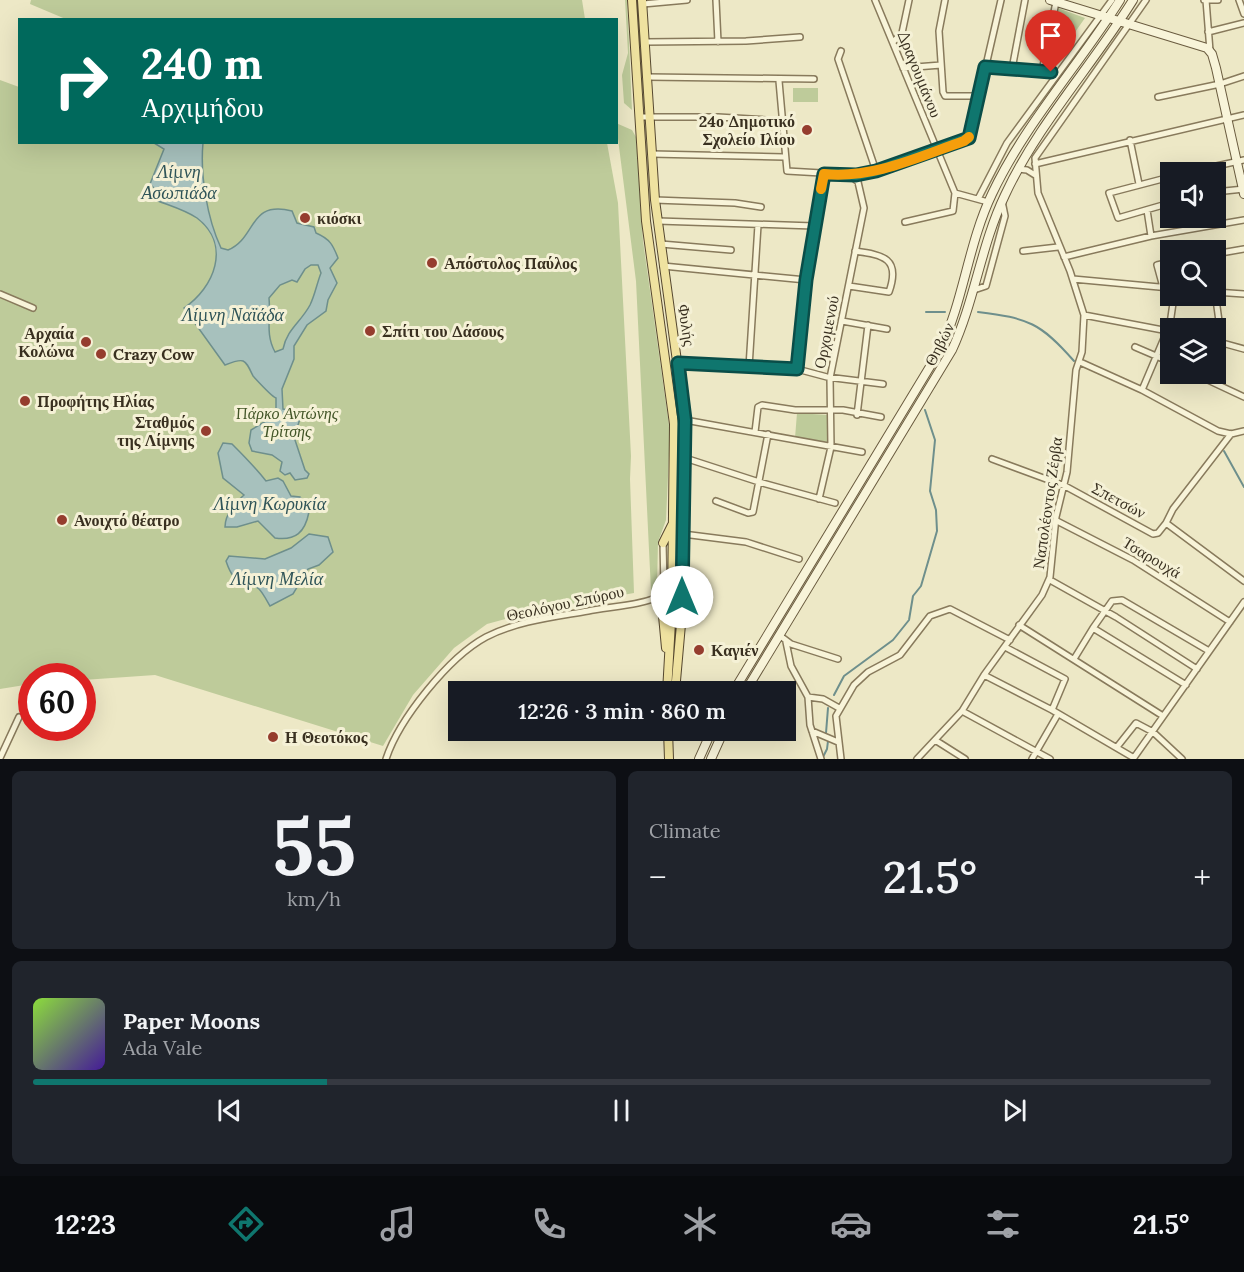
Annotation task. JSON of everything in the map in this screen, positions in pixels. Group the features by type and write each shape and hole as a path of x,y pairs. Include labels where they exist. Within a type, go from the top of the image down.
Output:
{"main road":[{"name":"Φυλής","path":"632,0 646,221 670,385 674,458 673,522 679,540 682,623 676,681"},
{"name":"Θηβών","path":"740,681 940,350 957,309 988,202 1010,159 1105,16 1120,0"},
{"name":"Θηβών","path":"752,681 942,369 963,327 991,225 1018,169 1133,0"},
{"path":"1053,1 1203,46 1210,51 1240,161 1244,191"},
{"name":"Φυλής","path":"643,2 655,200 685,420 685,458 668,681"},
{"path":"663,543 673,522"},
{"path":"656,598 662,605 666,681"},
{"path":"669,741 669,759"},
{"path":"699,759 707,741"},
{"path":"711,759 719,741"}],"street":[{"path":"643,2 687,0"},
{"path":"716,0 718,42"},
{"name":"Δραγουμάνου","path":"875,0 955,193"},
{"path":"893,42 902,33 909,0"},
{"path":"945,0 939,31 943,92 945,96 978,96"},
{"path":"779,81 787,171 853,175 869,173 937,150 969,138 1001,0"},
{"path":"1012,69 1025,0"},
{"path":"978,199 1007,143 1105,16 1112,0"},
{"path":"1146,0 1035,161 1035,175 1041,204 1073,279 1084,315 1160,329"},
{"path":"1210,51 1205,0 1218,0"},
{"path":"1239,0 1244,14"},
{"path":"1042,71 1053,1"},
{"path":"1208,32 1244,23"},
{"path":"646,42 718,42 800,37"},
{"path":"842,51 838,59 876,171"},
{"path":"903,68 941,65"},
{"path":"985,67 1058,74"},
{"path":"1158,97 1220,84 1244,75"},
{"path":"648,77 779,81 814,79"},
{"path":"1018,169 1035,161 1244,116"},
{"path":"640,117 782,121"},
{"path":"1130,140 1139,184"},
{"path":"652,154 784,157"},
{"path":"1018,169 1027,170 1035,175"},
{"path":"797,369 806,280 824,174"},
{"name":"Ορχομενού","path":"819,499 831,447 830,378 864,201 858,182 853,175"},
{"path":"1160,179 1109,193 1115,215 1123,218 1160,206"},
{"path":"1226,192 1244,191"},
{"path":"905,222 953,211 955,193 988,202"},
{"path":"655,200 735,202 761,207"},
{"path":"1147,210 1151,236"},
{"path":"1064,257 1151,236 1244,219"},
{"path":"658,221 814,226"},
{"path":"749,367 758,225"},
{"path":"660,244 731,250"},
{"path":"1023,251 1058,247"},
{"path":"1226,252 1244,249"},
{"path":"849,286 889,292 892,277 887,259 883,255 855,251"},
{"path":"663,266 806,280"},
{"path":"1073,279 1160,287"},
{"path":"1226,293 1244,294"},
{"path":"0,294 33,308"},
{"name":"Ναπολέοντος Ζέρβα","path":"917,759 963,711 984,675 1042,595 1050,580 1057,521 1065,486 1076,370 1080,362 1084,315"},
{"path":"842,321 887,329"},
{"path":"857,415 859,382 868,326"},
{"path":"1226,344 1244,349"},
{"path":"1135,347 1158,356"},
{"path":"1142,390 1160,351"},
{"path":"1080,362 1142,390 1218,431 1231,434 1244,431"},
{"path":"678,363 797,369 830,378 883,384"},
{"path":"1216,384 1244,397"},
{"path":"754,432 759,406 831,410 881,417"},
{"path":"685,420 862,452"},
{"path":"716,501 748,513 753,512 768,434"},
{"path":"1166,523 1173,509 1231,434"},
{"path":"674,458 685,458 759,482 835,502"},
{"path":"992,459 1065,486"},
{"name":"Σπετσών","path":"1065,486 1153,534 1158,533 1166,523 1244,582"},
{"name":"Τσαρουχά","path":"1057,521 1133,560 1230,622"},
{"path":"663,556 666,549 679,540"},
{"path":"656,598 664,588 663,543 679,540 746,542 799,559"},
{"path":"1050,580 1197,669"},
{"name":"Θεολόγου Σπύρου","path":"386,759 403,724 432,687 474,644 530,621 656,598"},
{"path":"1074,658 1112,601 1122,600 1209,651"},
{"path":"984,675 1052,710 1117,747 1133,759 1244,602"},
{"path":"841,759 836,716 839,708 854,685 868,672 900,655 925,620 944,610 958,612 1010,640"},
{"path":"1019,625 1163,716"},
{"path":"1093,628 1186,685"},
{"path":"779,636 786,642 838,659"},
{"path":"786,642 791,666 808,697 812,731 820,759"},
{"path":"1005,647 1065,679 1052,710"},
{"path":"808,697 823,699 839,708"},
{"path":"963,711 1050,759"},
{"path":"1032,759 1058,714"},
{"path":"0,758 18,719"},
{"path":"1117,747 1134,724 1153,732 1182,759"},
{"path":"812,731 838,742"},
{"path":"935,740 964,759"}],"green space":[{"path":"31,0 582,0 585,18 63,18 30,4"},
{"path":"625,0 627,0 632,110 624,103 622,75 628,53"},
{"path":"1058,8 1085,18 1051,66 1048,66"},
{"name":"Πάρκο Αντώνης Τρίτσης","path":"0,80 18,87 18,144 607,144 618,203 631,456 634,593 538,610 487,624 454,648 413,695 383,746 155,675 96,679 96,663 18,663 18,686 0,689"},
{"path":"793,88 818,88 818,102 793,102"},
{"path":"618,124 632,130 636,137 643,241 670,432 666,520 658,542 657,586 651,591 636,281"},
{"path":"797,413 828,415 829,442 795,438"}],"water":[{"name":"Λίμνη Ναϊάδα","path":"156,144 203,144 206,196 221,248 228,250 237,244 260,215 278,209 292,211 297,223 314,227 316,233 330,243 336,253 338,258 330,268 337,283 328,300 326,311 307,325 294,346 294,359 282,389 283,409 298,411 300,419 294,437 305,470 309,474 307,478 295,480 290,473 285,475 280,471 282,462 272,455 252,451 249,443 251,430 276,415 276,398 253,376 243,361 225,365 184,308 204,289 211,278 215,266 214,241 208,229 197,218 158,201 157,191 150,184 164,149","holes":["311,265 318,265 321,273 310,305 291,331 283,349 275,352 269,332 269,298 280,285 292,280 297,282 305,269"]},
{"name":"Λίμνη Κωρυκία","path":"223,443 232,444 266,481 278,478 283,481 291,496 300,497 309,512 305,525 298,534 289,538 275,538 258,521 237,527 225,527 229,513 244,495 223,478 218,453"},
{"name":"Λίμνη Μελία","path":"309,534 328,537 333,552 319,565 308,569 293,594 270,606 259,589 236,578 229,569 226,561 229,556 265,559 291,548"}],"waterway":[{"path":"926,312 945,312"},
{"path":"978,312 1009,317 1032,324 1052,338 1074,361"},
{"path":"834,695 844,676 893,640 909,620 913,596 921,586 937,531 936,510 930,491 935,440 925,410"},
{"path":"1224,451 1244,487"},
{"path":"826,733 828,708"},
{"path":"822,759 828,741"}],"slow traffic":[{"path":"821,189 824,174 856,175 876,171 964,141 969,137"}],"place":[{"name":"24ο Δημοτικό Σχολείο Ιλίου","path":"807,130"},
{"name":"κιόσκι","path":"305,218"},
{"name":"Απόστολος Παύλος","path":"432,263"},
{"name":"Σπίτι του Δάσους","path":"370,331"},
{"name":"Αρχαία Κολώνα","path":"86,342"},
{"name":"Crazy Cow","path":"101,354"},
{"name":"Προφήτης Ηλίας","path":"25,401"},
{"name":"Σταθμός της Λίμνης","path":"206,431"},
{"name":"Ανοιχτό θέατρο","path":"62,520"},
{"name":"Καγιέν","path":"699,650"},
{"name":"Η Θεοτόκος","path":"273,737"}],"route":[{"path":"682,597 685,420 678,363 797,369 806,280 824,174 856,175 876,171 969,138 985,67 1051,72"}],"water label":[{"name":"Λίμνη Ασωπιάδα","path":"179,181"}]}
